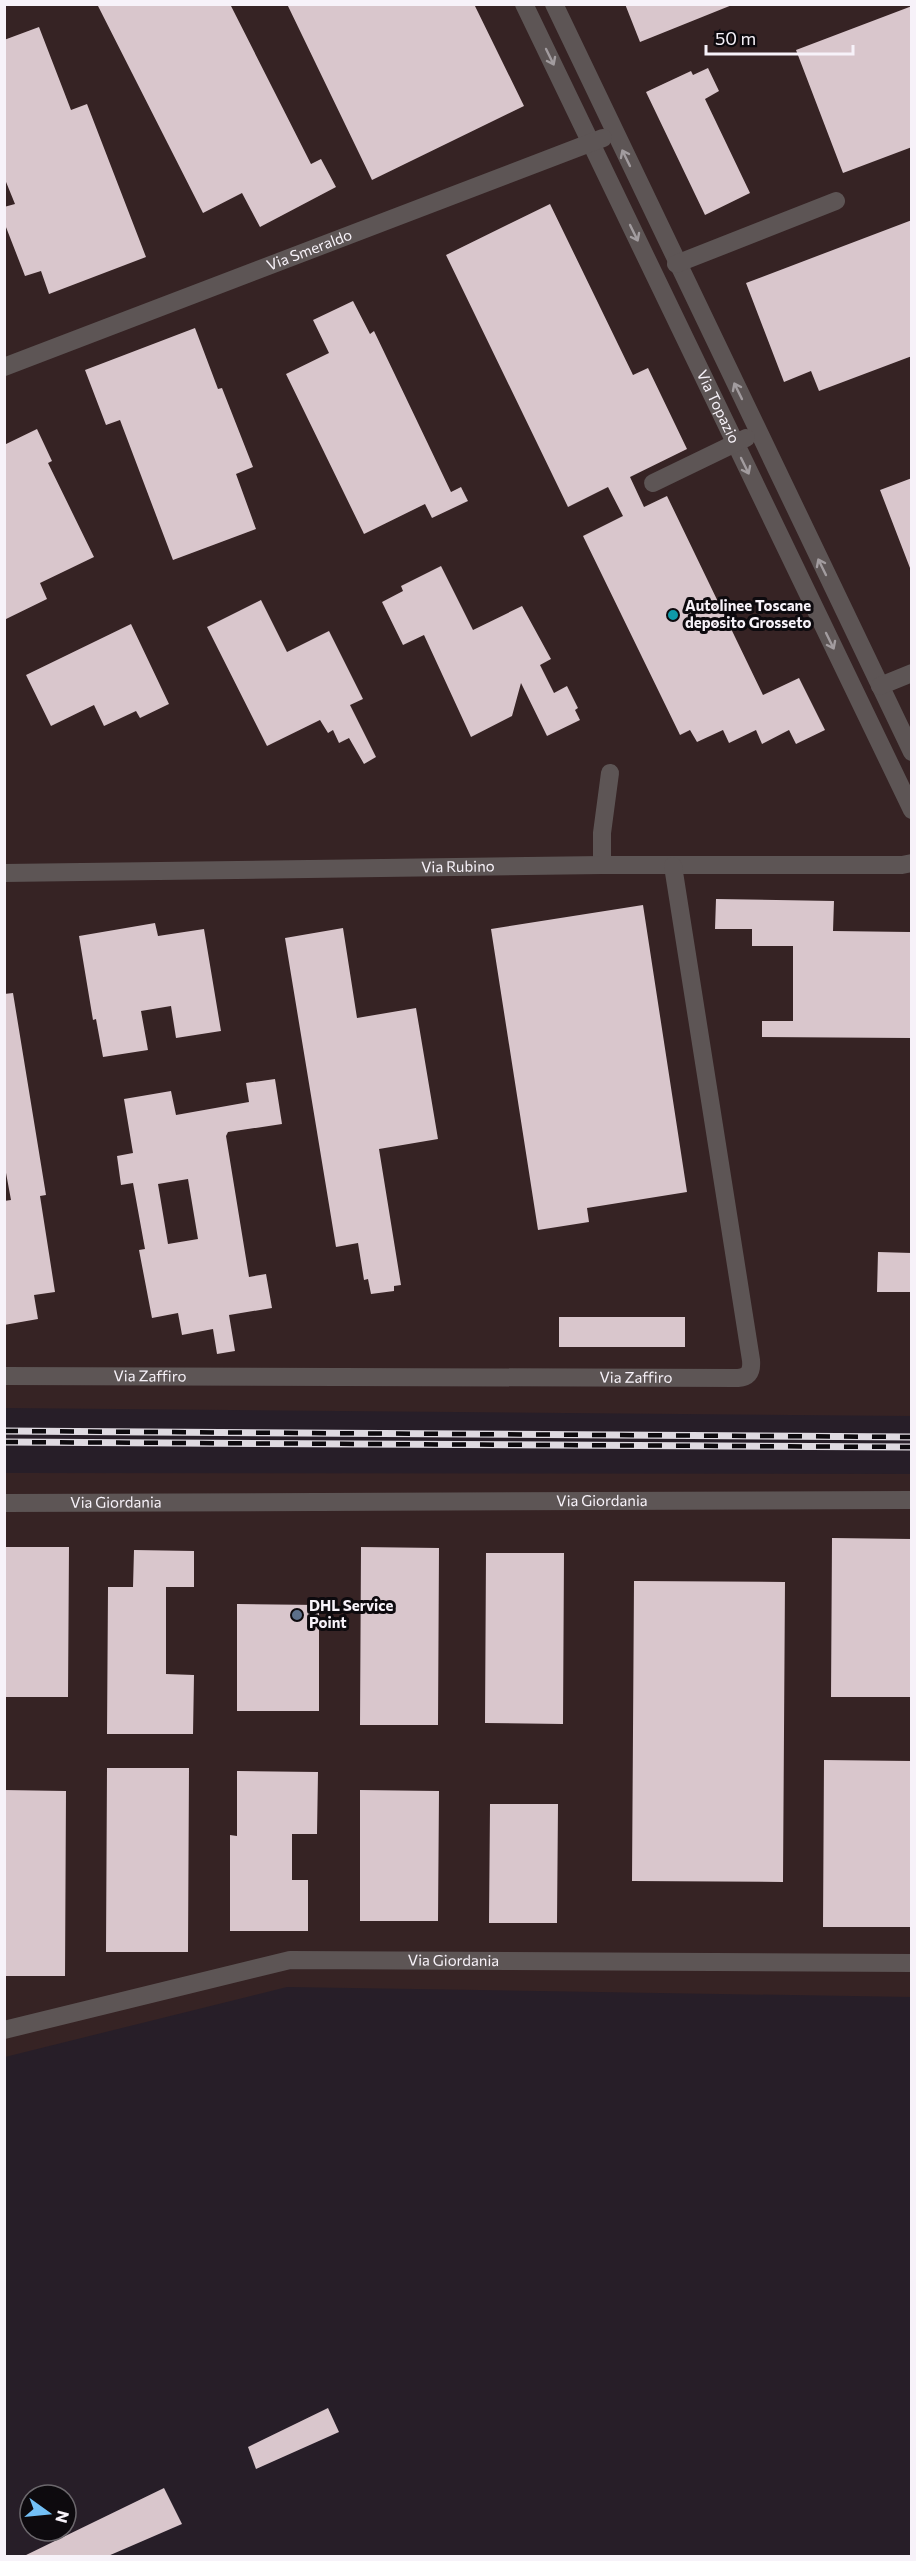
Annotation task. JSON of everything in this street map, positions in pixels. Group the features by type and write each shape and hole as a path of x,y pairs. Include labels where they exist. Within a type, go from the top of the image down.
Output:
{"street":[{"name":"Via Topazio","path":"524,4 912,810"},
{"name":"Via Topazio","path":"554,4 676,264 912,752"},
{"name":"Via Smeraldo","path":"4,367 614,134"},
{"path":"676,264 836,201"},
{"path":"653,483 758,432"},
{"path":"880,686 912,673"},
{"path":"602,866 602,833 610,773"},
{"name":"Via Rubino","path":"4,873 912,863"},
{"name":"Via Zaffiro","path":"4,1376 738,1378 748,1375 751,1371 751,1360 673,866"},
{"name":"Via Giordania","path":"4,1503 912,1500"},
{"name":"Via Giordania","path":"4,2030 290,1960 912,1963"}],"shaded area":[{"path":"5,5 911,5 911,1416 5,1408"},
{"path":"4,1473 911,1474 911,1997 287,1987 5,2057"}],"building":[{"path":"97,4 230,4 311,164 321,159 336,187 260,227 242,193 203,213"},
{"path":"287,4 474,4 524,106 372,180"},
{"path":"625,4 732,4 732,5 640,42"},
{"path":"912,6 912,147 843,173 796,50"},
{"path":"39,27 71,110 87,104 146,257 49,294 41,271 25,276 4,222 4,207 15,204 4,177 4,40"},
{"path":"708,68 719,91 705,99 750,193 705,215 646,92 691,71 693,75"},
{"path":"550,204 633,375 648,368 687,449 630,477 644,507 667,496 763,695 799,678 825,730 796,744 789,730 762,744 756,730 729,743 723,730 697,742 690,730 680,735 583,536 623,516 608,487 568,507 446,255"},
{"path":"912,220 912,356 819,391 811,371 784,382 746,283"},
{"path":"353,301 370,334 374,331 451,492 461,487 468,501 432,518 425,504 364,534 286,374 329,353 313,320"},
{"path":"195,328 218,389 222,388 253,467 236,474 256,529 173,560 120,420 106,425 85,370"},
{"path":"37,429 52,461 48,463 94,557 40,583 47,599 4,620 4,445"},
{"path":"912,478 912,567 910,568 880,490"},
{"path":"441,566 473,630 522,606 551,659 540,665 554,693 567,686 578,708 575,710 580,720 547,736 521,683 512,716 471,737 424,635 403,645 382,602 403,591 401,586"},
{"path":"261,600 287,652 329,631 363,699 350,705 376,757 364,764 349,738 339,743 333,730 328,733 320,720 267,746 207,627"},
{"path":"131,624 169,704 140,718 136,711 104,726 94,705 51,726 26,675"},
{"path":"716,899 834,901 833,931 910,932 910,1038 762,1037 762,1021 793,1021 793,946 752,946 752,929 715,929"},
{"path":"643,905 687,1192 587,1208 589,1222 538,1230 491,929"},
{"path":"155,923 158,936 204,929 221,1031 176,1038 171,1006 141,1011 148,1050 103,1057 96,1019 93,1020 79,936"},
{"path":"343,928 357,1018 416,1008 438,1139 379,1149 401,1285 394,1286 394,1291 371,1294 368,1279 364,1280 358,1243 336,1247 285,938"},
{"path":"13,993 46,1195 40,1196 55,1292 34,1295 38,1319 4,1325 4,1201 11,1200 4,1162 4,994"},
{"path":"275,1079 282,1124 228,1132 226,1136 249,1277 266,1274 272,1308 229,1315 235,1351 217,1354 213,1329 182,1335 178,1313 152,1318 139,1250 145,1249 133,1183 121,1185 117,1156 133,1153 124,1099 171,1091 176,1115 249,1102 246,1083","holes":["188,1179 198,1239 168,1244 158,1184"]},
{"path":"878,1252 912,1253 912,1292 877,1292"},
{"path":"559,1317 685,1317 685,1347 559,1347"},
{"path":"832,1538 912,1539 912,1697 831,1697"},
{"path":"4,1547 69,1547 68,1697 4,1697"},
{"path":"361,1547 439,1548 438,1725 360,1725"},
{"path":"134,1550 194,1551 194,1587 166,1587 166,1674 194,1675 193,1734 107,1734 108,1587 133,1587"},
{"path":"486,1553 564,1553 563,1724 485,1723"},
{"path":"634,1581 785,1582 783,1882 632,1881"},
{"path":"237,1604 319,1605 319,1711 237,1711"},
{"path":"824,1760 912,1761 912,1927 823,1927"},
{"path":"107,1768 189,1768 188,1952 106,1952"},
{"path":"237,1771 318,1772 317,1834 292,1834 292,1880 308,1880 308,1931 230,1931 230,1835 237,1836"},
{"path":"4,1790 66,1791 65,1976 4,1976"},
{"path":"360,1790 439,1791 438,1921 360,1921"},
{"path":"490,1804 558,1804 557,1923 489,1923"},
{"path":"328,2408 339,2432 256,2469 248,2447"},
{"path":"164,2488 182,2524 108,2556 24,2556 51,2543 78,2543 78,2530"}],"railway":[{"path":"4,1431 912,1437"},
{"path":"4,1442 912,1447"}],"place":[{"name":"Autolinee Toscane deposito Grosseto","path":"673,615"},
{"name":"DHL Service Point","path":"297,1615"}]}
